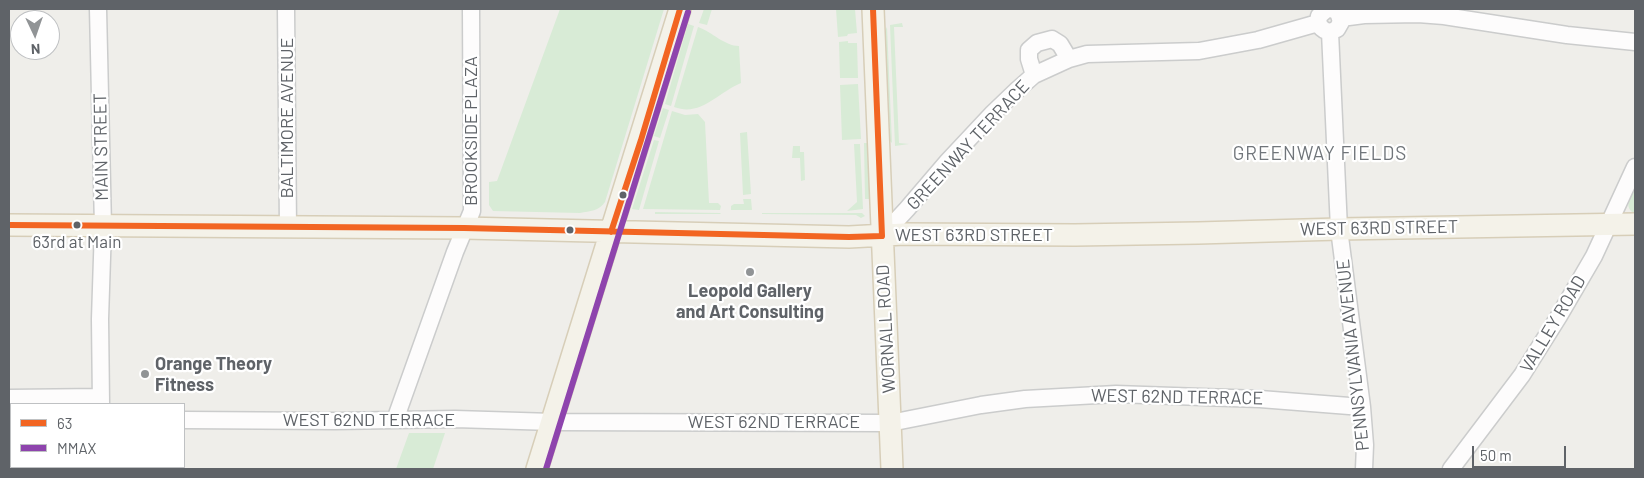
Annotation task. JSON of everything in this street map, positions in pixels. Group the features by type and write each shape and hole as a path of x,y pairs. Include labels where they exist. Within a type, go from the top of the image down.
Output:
{"main road":[{"path":"538,469 680,9"},
{"name":"WORNALL ROAD","path":"873,9 892,469"},
{"name":"WEST 63RD STREET","path":"9,225 464,228 849,237 904,234 1076,235 1635,224"}],"street":[{"name":"MAIN STREET","path":"98,9 103,226 100,319 101,401"},
{"name":"BALTIMORE AVENUE","path":"286,9 288,228"},
{"name":"BROOKSIDE PLAZA","path":"395,420 472,208 471,9"},
{"path":"1327,9 1319,16 1324,28 1340,26 1337,14 1418,14 1444,16 1567,35 1635,42"},
{"name":"GREENWAY TERRACE","path":"882,236 993,113 1034,76 1069,59 1087,54 1103,53 1199,51 1324,28"},
{"name":"PENNSYLVANIA AVENUE","path":"1324,28 1339,229 1362,407 1365,445 1364,469"},
{"name":"GREENWAY TERRACE","path":"1034,76 1029,58 1029,50 1037,43 1052,39 1060,44 1069,59"},
{"name":"VALLEY ROAD","path":"1451,469 1522,375 1559,316 1594,256 1635,167"},
{"name":"WEST 62ND TERRACE","path":"185,420 455,419 553,422 890,423 980,405 1025,399 1089,395 1157,394 1362,407"},
{"path":"9,398 101,401"}],"green space":[{"path":"560,9 664,9 603,205 594,210 580,213 493,211 489,205 489,182 497,181"},
{"path":"704,9 712,9 707,25 699,23"},
{"path":"836,9 855,9 857,33 838,37"},
{"path":"902,23 903,27 894,27 899,143 909,144 895,146 890,25"},
{"path":"688,24 694,26 671,106 665,104"},
{"path":"698,27 729,44 739,46 741,83 701,106 692,109 674,107"},
{"path":"887,27 892,143 890,141 885,31"},
{"path":"848,41 848,43 857,43 858,78 840,78 839,42"},
{"path":"858,84 861,139 842,140 840,85"},
{"path":"663,108 669,110 660,138 654,136"},
{"path":"672,111 685,115 698,114 705,122 709,203 718,203 721,206 720,210 643,209"},
{"path":"747,132 751,194 743,195 740,133"},
{"path":"654,140 659,141 639,210 632,209"},
{"path":"864,143 867,143 870,199 865,199"},
{"path":"854,144 860,144 863,209 847,211 857,202"},
{"path":"793,146 800,146 800,152 804,152 805,180 801,181 800,158 792,158"},
{"path":"1635,187 1635,214 1628,205"},
{"path":"743,199 751,199 752,210 731,210 731,206 734,204 744,204"},
{"path":"655,212 720,213 721,214 655,214"},
{"path":"762,213 862,213 865,216 861,218 856,215"},
{"path":"409,433 445,433 433,469 396,469"}],"transit line":[{"name":"63","path":"611,232 680,9"},
{"name":"63","path":"873,9 882,236"},
{"name":"MMAX","path":"546,469 688,12"},
{"name":"63","path":"9,225 464,228 849,237 882,236"}],"place":[{"name":"63rd at Main","path":"77,225"},
{"name":"Leopold Gallery and Art Consulting","path":"750,272"},
{"name":"Orange Theory Fitness","path":"145,374"}],"district":[{"name":"GREENWAY FIELDS","path":"1320,154"}]}
